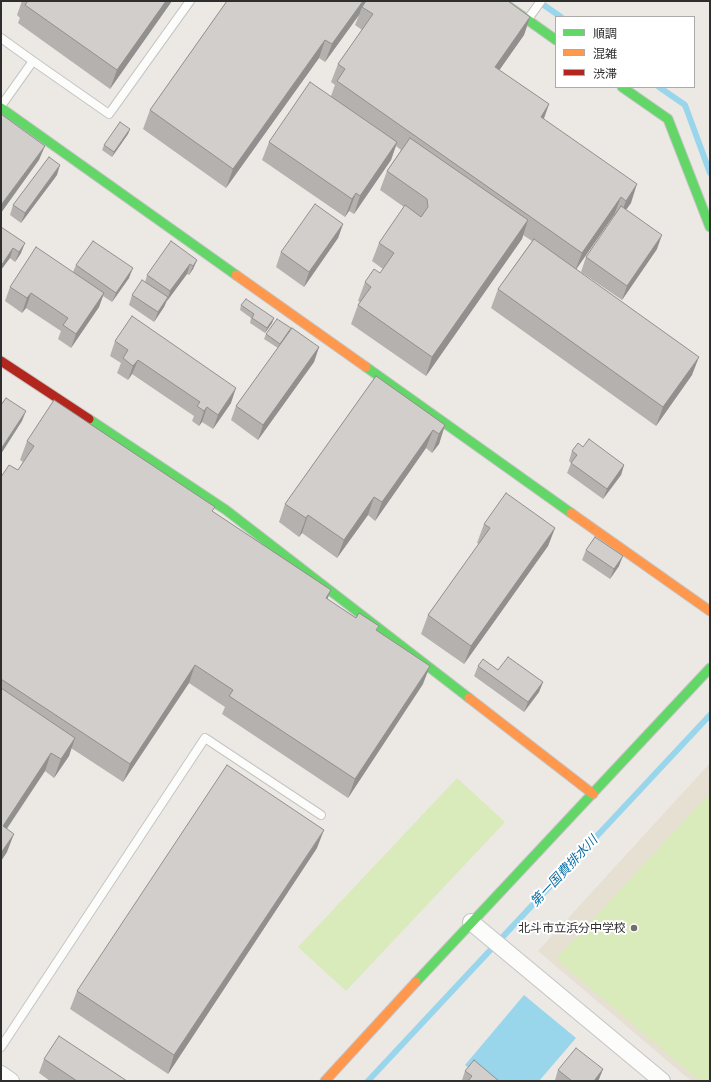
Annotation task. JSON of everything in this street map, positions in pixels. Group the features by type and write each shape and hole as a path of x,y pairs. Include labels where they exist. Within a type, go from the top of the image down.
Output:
{"street":[{"path":"501,1 555,39"},
{"path":"623,88 668,119 710,227"},
{"path":"1,107 710,611"},
{"path":"1,361 226,510 593,794"},
{"path":"325,1081 471,922 710,668"},
{"path":"471,922 662,1081"},
{"path":"1,1074 11,1081"}],"lane":[{"path":"1,38 109,114 190,1"},
{"path":"528,20 541,1"},
{"path":"1,107 33,61"},
{"path":"1,1047 205,738 321,815"}],"shaded area":[{"name":"北斗市立浜分中学校","path":"710,763 710,1081 691,1081 538,951"}],"green space":[{"path":"457,778 505,822 346,991 298,947"},
{"name":"北斗市立浜分中学校","path":"710,793 710,1081 700,1081 556,959"}],"water":[{"path":"524,995 576,1038 539,1081 484,1081 465,1065"}],"building":[{"path":"28,1 166,1 117,70 25,5"},
{"path":"227,1 363,1 332,44 325,40 233,169 150,110"},
{"path":"366,1 508,1 530,17 495,67 549,104 541,117 637,184 626,201 621,197 582,253 337,81 345,69 338,64 373,14 362,7"},
{"path":"310,82 397,142 360,196 356,193 352,199 269,142"},
{"path":"1,114 45,146 1,205"},
{"path":"120,122 130,129 114,152 104,145"},
{"path":"410,138 528,220 432,357 358,305 371,287 365,282 374,269 380,273 394,253 379,243 405,205 421,217 428,207 427,199 387,171"},
{"path":"49,157 60,165 25,213 13,205"},
{"path":"315,204 343,224 309,272 281,252"},
{"path":"621,206 662,235 627,286 586,257"},
{"path":"1,227 25,243 19,252 13,248 1,266"},
{"path":"534,239 699,357 663,407 498,289"},
{"path":"93,241 133,268 116,293 76,265"},
{"path":"171,241 197,260 193,266 190,264 170,291 147,275"},
{"path":"36,247 104,293 76,334 63,325 68,318 31,293 27,298 10,287"},
{"path":"142,280 168,297 158,312 132,295"},
{"path":"246,299 274,318 267,328 252,318 254,314 241,305"},
{"path":"132,316 236,388 218,415 207,407 204,411 197,406 200,402 138,360 133,366 123,358 128,350 115,341"},
{"path":"277,319 291,328 280,344 266,334"},
{"path":"292,328 319,347 263,425 236,406"},
{"path":"376,376 445,425 439,434 433,430 382,502 374,497 344,540 308,515 306,518 285,504"},
{"path":"6,398 26,411 1,449 1,405"},
{"path":"54,400 215,507 212,511 331,590 326,598 356,618 359,613 379,626 376,630 430,666 355,779 229,696 233,690 195,665 130,764 1,679 1,477 9,465 18,470 34,446 27,441"},
{"path":"589,439 624,465 607,489 571,463 577,455 572,451 578,443 583,447"},
{"path":"506,493 555,528 471,646 428,615 490,528 484,524"},
{"path":"595,537 623,556 614,569 586,550"},
{"path":"508,657 543,682 528,702 478,666 483,659 498,670"},
{"path":"1,688 75,738 61,759 51,753 3,826 14,834 1,853"},
{"path":"227,765 324,830 174,1055 77,991"},
{"path":"59,1036 127,1081 77,1081 44,1059"},
{"path":"576,1048 603,1069 594,1081 572,1081 558,1070"},
{"path":"474,1060 499,1081 468,1081 472,1076 465,1071"}],"waterway":[{"path":"538,1 560,16"},
{"path":"660,88 685,105 710,173"},
{"name":"第一国費排水川","path":"368,1081 710,715"}],"traffic: fast":[{"path":"501,1 555,39"},
{"path":"623,88 668,119 710,227"},
{"path":"1,108 236,275"},
{"path":"366,367 571,513"},
{"path":"89,419 226,510 469,698"},
{"path":"416,982 710,668"}],"traffic: slow":[{"path":"236,275 366,367"},
{"path":"571,513 710,611"},
{"path":"469,698 593,794"},
{"path":"325,1081 416,982"}],"traffic: jam":[{"path":"1,361 89,419"}],"place":[{"name":"北斗市立浜分中学校","path":"634,928"}]}
